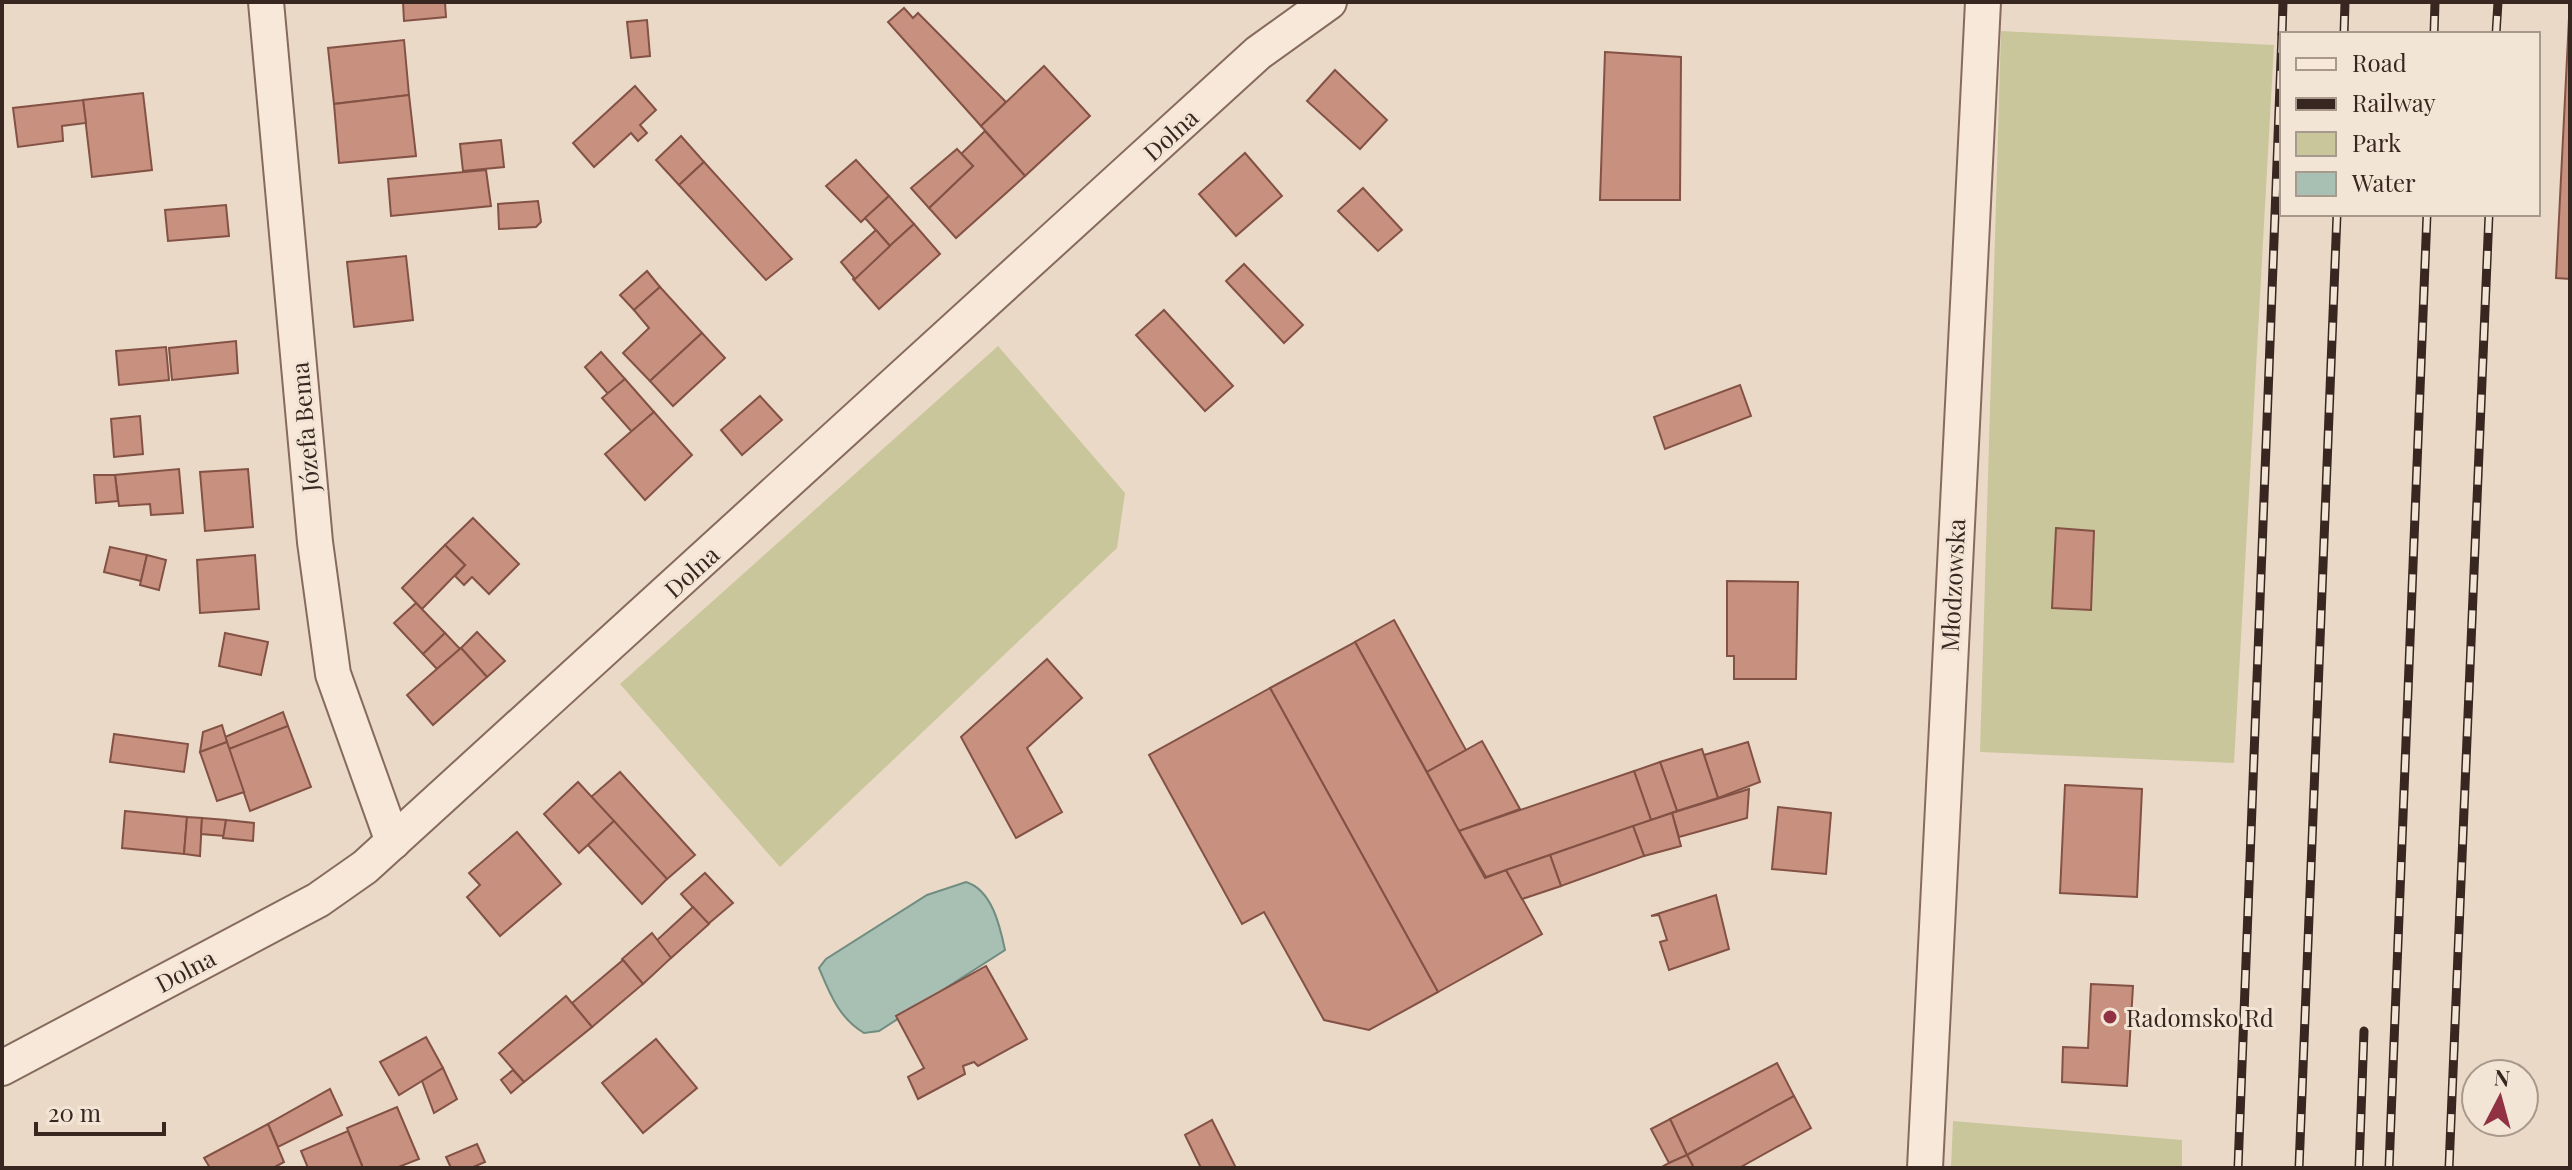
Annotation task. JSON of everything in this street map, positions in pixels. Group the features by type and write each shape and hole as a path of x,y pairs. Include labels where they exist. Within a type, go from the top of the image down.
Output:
{"street":[{"name":"Józefa Bema","path":"266,2 313,526 333,674 393,842"},
{"name":"Dolna","path":"2,1068 318,900 365,867 1258,53 1329,2"},
{"name":"Młodzowska","path":"1925,1168 1983,2"}],"green space":[{"path":"2001,31 2274,45 2234,763 1980,752"},
{"path":"998,346 1125,493 1117,548 780,867 620,684"},
{"path":"1953,1121 2182,1140 2182,1168 1951,1168"}],"water":[{"path":"966,882 975,886 988,901 1005,950 879,1031 864,1033 855,1027 836,1005 819,968 826,959 927,895"}],"building":[{"path":"403,2 445,2 446,17 404,21"},
{"path":"904,8 913,18 918,13 1006,102 981,126 888,22"},
{"path":"2570,18 2570,279 2556,278"},
{"path":"647,20 650,56 631,58 627,22"},
{"path":"404,40 409,95 334,104 328,48"},
{"path":"1605,52 1681,57 1680,200 1600,200"},
{"path":"1044,66 1090,116 1025,176 981,126"},
{"path":"1335,70 1387,120 1360,149 1307,101"},
{"path":"635,86 656,110 640,125 647,133 638,141 631,133 594,167 573,143"},
{"path":"143,93 152,170 92,177 83,100"},
{"path":"409,95 416,156 339,163 334,104"},
{"path":"83,100 86,123 62,126 63,141 18,147 13,108"},
{"path":"985,131 1025,176 956,238 929,208 973,166 961,154"},
{"path":"681,136 704,162 679,185 656,160"},
{"path":"501,140 504,167 463,171 460,144"},
{"path":"957,149 973,166 929,208 911,188"},
{"path":"1245,153 1282,196 1236,236 1199,194"},
{"path":"856,160 889,196 861,222 826,186"},
{"path":"704,162 792,259 766,280 679,185"},
{"path":"486,170 491,206 391,216 388,179"},
{"path":"1363,188 1402,230 1378,251 1338,211"},
{"path":"889,196 914,224 890,246 865,218"},
{"path":"538,201 541,222 536,227 499,229 498,204"},
{"path":"226,205 229,236 168,241 165,210"},
{"path":"914,224 940,254 879,309 853,279"},
{"path":"876,230 890,246 855,279 841,262"},
{"path":"406,256 413,320 354,327 347,262"},
{"path":"1244,264 1303,325 1284,343 1226,281"},
{"path":"647,271 660,287 634,310 620,295"},
{"path":"660,287 702,333 650,381 623,353 649,328 634,310"},
{"path":"1164,310 1233,386 1205,411 1136,335"},
{"path":"702,333 725,358 673,406 650,381"},
{"path":"236,341 238,373 172,380 169,348"},
{"path":"166,347 169,380 119,385 116,351"},
{"path":"601,352 625,379 609,395 585,367"},
{"path":"625,379 654,412 632,432 602,398"},
{"path":"1740,385 1751,416 1665,449 1654,417"},
{"path":"760,396 782,420 742,455 721,430"},
{"path":"654,412 692,455 645,500 605,454"},
{"path":"140,416 143,454 114,457 111,419"},
{"path":"179,469 183,513 151,515 150,504 119,506 115,475"},
{"path":"248,469 253,527 205,531 200,472"},
{"path":"94,475 115,475 118,501 96,503"},
{"path":"473,518 519,564 489,594 472,577 464,585 455,576 465,565 445,545"},
{"path":"2056,528 2094,531 2091,610 2052,608"},
{"path":"445,545 465,565 422,609 402,588"},
{"path":"110,547 147,555 141,581 104,572"},
{"path":"147,555 166,560 159,590 140,585"},
{"path":"255,555 259,609 200,613 197,560"},
{"path":"1727,581 1798,582 1796,679 1734,679 1734,656 1727,656"},
{"path":"416,603 445,633 423,654 394,623"},
{"path":"1394,620 1466,750 1427,772 1355,642"},
{"path":"477,632 505,661 487,677 461,648"},
{"path":"225,633 268,642 261,675 219,666"},
{"path":"445,633 460,649 437,669 423,654"},
{"path":"1355,642 1485,878 1506,870 1542,934 1438,992 1270,688"},
{"path":"461,648 487,677 433,725 407,695"},
{"path":"1047,659 1082,698 1027,748 1062,812 1016,838 961,737"},
{"path":"1270,688 1438,992 1369,1030 1324,1020 1264,912 1242,924 1149,755"},
{"path":"283,712 288,726 229,749 225,737"},
{"path":"222,725 227,742 200,752 203,732"},
{"path":"288,726 311,787 250,811 229,749"},
{"path":"114,734 188,744 184,772 110,762"},
{"path":"1482,741 1520,809 1459,831 1427,772"},
{"path":"227,742 244,792 217,801 200,752"},
{"path":"1748,742 1760,782 1718,798 1704,755"},
{"path":"1702,749 1718,798 1677,811 1660,762"},
{"path":"1660,762 1677,811 1651,820 1634,771"},
{"path":"1634,771 1651,820 1486,877 1459,831"},
{"path":"620,772 695,855 667,879 591,797"},
{"path":"578,782 614,821 579,853 544,814"},
{"path":"2065,785 2142,789 2137,897 2060,893"},
{"path":"1749,789 1747,818 1679,837 1672,813"},
{"path":"1778,807 1831,813 1826,874 1772,869"},
{"path":"125,811 187,817 184,854 122,848"},
{"path":"1672,813 1681,846 1644,856 1633,826"},
{"path":"187,817 202,818 200,856 184,854"},
{"path":"202,818 226,820 224,836 201,834"},
{"path":"226,820 254,823 253,841 223,838"},
{"path":"614,821 667,879 642,904 588,845"},
{"path":"1633,826 1644,856 1561,886 1550,855"},
{"path":"517,832 561,884 500,936 467,897 480,885 469,873"},
{"path":"1550,855 1561,886 1522,899 1506,870"},
{"path":"705,873 733,903 708,924 681,894"},
{"path":"1716,895 1729,949 1669,970 1660,942 1667,940 1659,915 1651,916"},
{"path":"693,907 709,924 671,958 656,941"},
{"path":"652,933 671,958 643,984 622,959"},
{"path":"623,960 643,984 592,1027 572,1003"},
{"path":"986,966 1027,1039 978,1066 974,1062 963,1066 965,1074 918,1099 908,1077 924,1068 896,1016"},
{"name":"Radomsko Rd","path":"2091,984 2133,986 2127,1086 2062,1082 2063,1047 2088,1048"},
{"path":"566,996 592,1027 524,1082 499,1053"},
{"path":"426,1037 443,1068 399,1095 380,1062"},
{"path":"656,1039 697,1088 643,1133 602,1083"},
{"path":"1777,1063 1794,1096 1687,1155 1670,1119"},
{"path":"443,1068 457,1099 434,1113 422,1081"},
{"path":"513,1070 524,1082 511,1093 501,1080"},
{"path":"330,1089 342,1115 278,1147 268,1124"},
{"path":"1794,1096 1811,1128 1739,1168 1694,1168 1687,1155"},
{"path":"397,1107 419,1159 396,1168 363,1168 347,1128"},
{"path":"1670,1119 1687,1155 1669,1163 1651,1129"},
{"path":"1212,1120 1236,1168 1201,1168 1185,1135"},
{"path":"268,1124 284,1162 273,1168 210,1168 204,1158"},
{"path":"348,1131 363,1168 308,1168 301,1151"},
{"path":"477,1144 485,1162 471,1168 451,1168 446,1157"},
{"path":"1687,1155 1694,1168 1660,1168 1669,1163"}],"railway":[{"path":"2282,32 2283,2"},
{"path":"2344,32 2345,2"},
{"path":"2434,32 2435,2"},
{"path":"2496,32 2498,2"},
{"path":"2238,1168 2280,86"},
{"path":"2299,1168 2337,216"},
{"path":"2389,1168 2427,216"},
{"path":"2449,1168 2489,216"},
{"path":"2359,1168 2364,1031"}],"place":[{"name":"Radomsko Rd","path":"2110,1017"}]}
